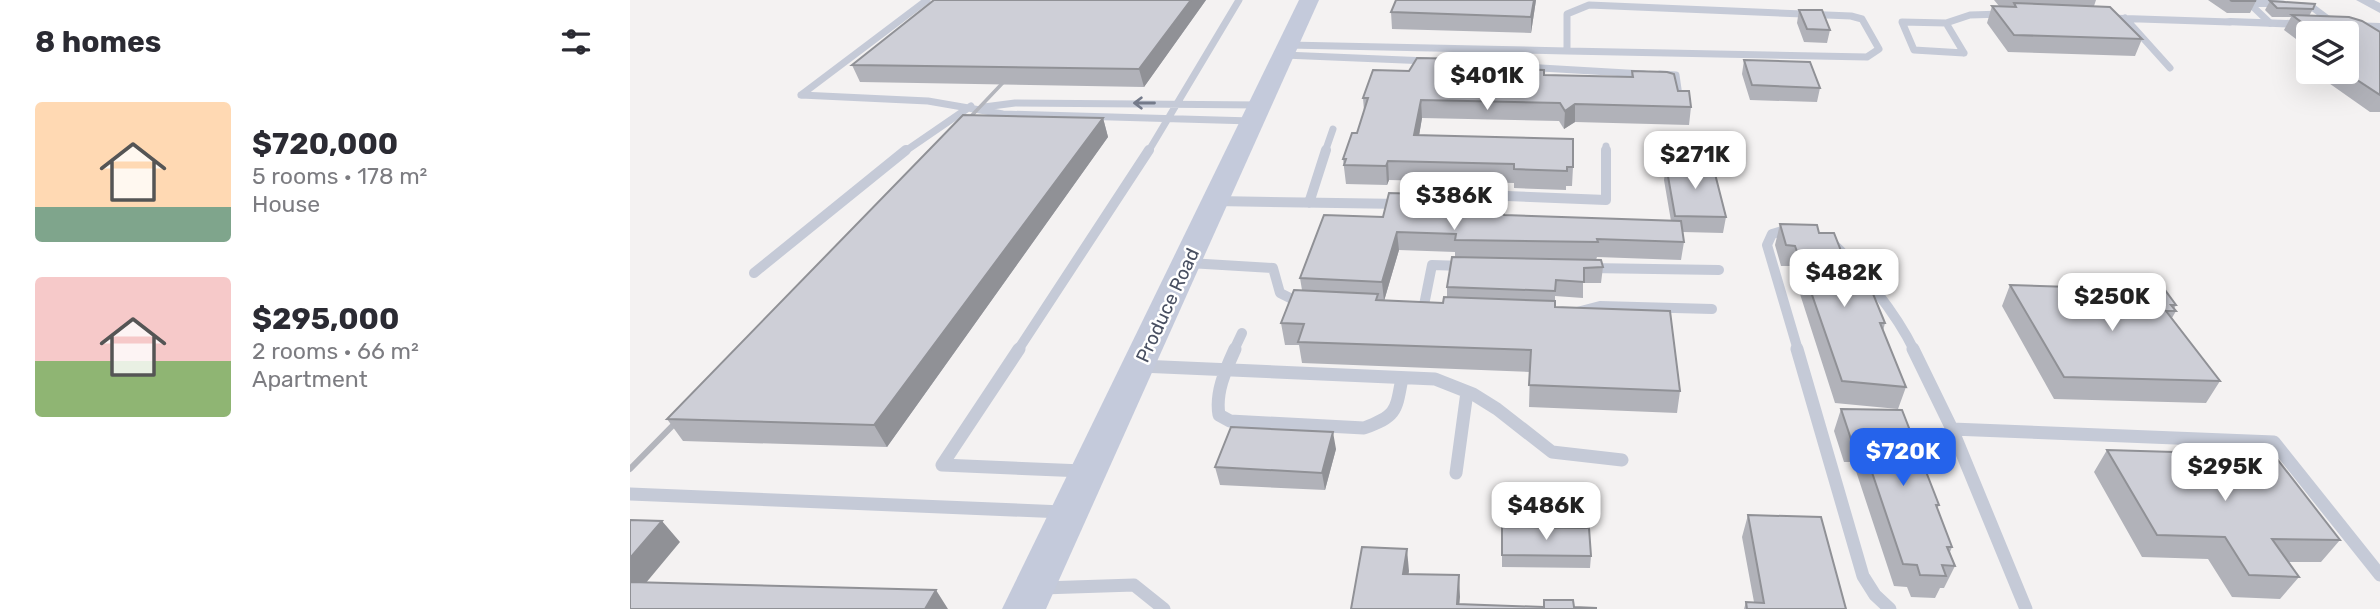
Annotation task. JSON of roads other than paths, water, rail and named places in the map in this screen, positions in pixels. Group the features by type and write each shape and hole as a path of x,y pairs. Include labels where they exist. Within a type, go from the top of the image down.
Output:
{"street":[{"name":"Produce Road","path":"1029,598 1309,0"},
{"path":"2363,0 2380,9"},
{"path":"2230,22 2296,24"},
{"path":"2359,26 2380,27"}],"lane":[{"path":"927,0 801,95 902,99 975,107 1003,114 1170,119 1257,113"},
{"path":"1088,471 942,466 1170,119 1239,0"},
{"path":"2270,23 2249,3 2312,7 2331,21"},
{"path":"1286,50 1567,51 1867,57 1879,50 1863,19 1851,16 1589,5 1567,14 1567,51"},
{"path":"1946,23 1964,53 1914,50 1902,22 1946,23 1986,13 2014,14"},
{"path":"2097,17 2230,22"},
{"path":"2125,18 2170,68"},
{"path":"1286,50 1433,62"},
{"path":"1447,62 1676,75 1679,96"},
{"path":"754,273 920,139 975,107 1015,103 1180,103 1257,113"},
{"path":"1063,116 1073,103"},
{"path":"1309,203 1333,129"},
{"path":"1215,201 1403,204 1406,192 1606,200 1606,146"},
{"path":"1890,609 1875,595 1863,576 1767,245 1772,234 1785,228 1811,232 1835,243 1856,263 1887,309 1902,325 1952,429 2026,609"},
{"path":"1186,262 1273,268 1280,293 1303,305 1317,305"},
{"path":"1423,310 1432,265 1473,266"},
{"path":"1582,268 1719,270"},
{"path":"1565,315 1600,306 1712,309"},
{"path":"1409,309 1436,310"},
{"path":"1242,333 1216,406 1219,415 1230,421 1364,428 1384,421 1396,411 1402,378"},
{"path":"1138,366 1435,379 1467,392 1497,409 1552,452 1622,460"},
{"path":"1456,472 1467,392"},
{"path":"1952,429 2274,442 2380,575"},
{"path":"630,494 1069,512"},
{"path":"1029,598 1134,585 1164,609"}],"railway":[{"path":"958,130 1014,71"},
{"path":"630,469 686,412"}]}
